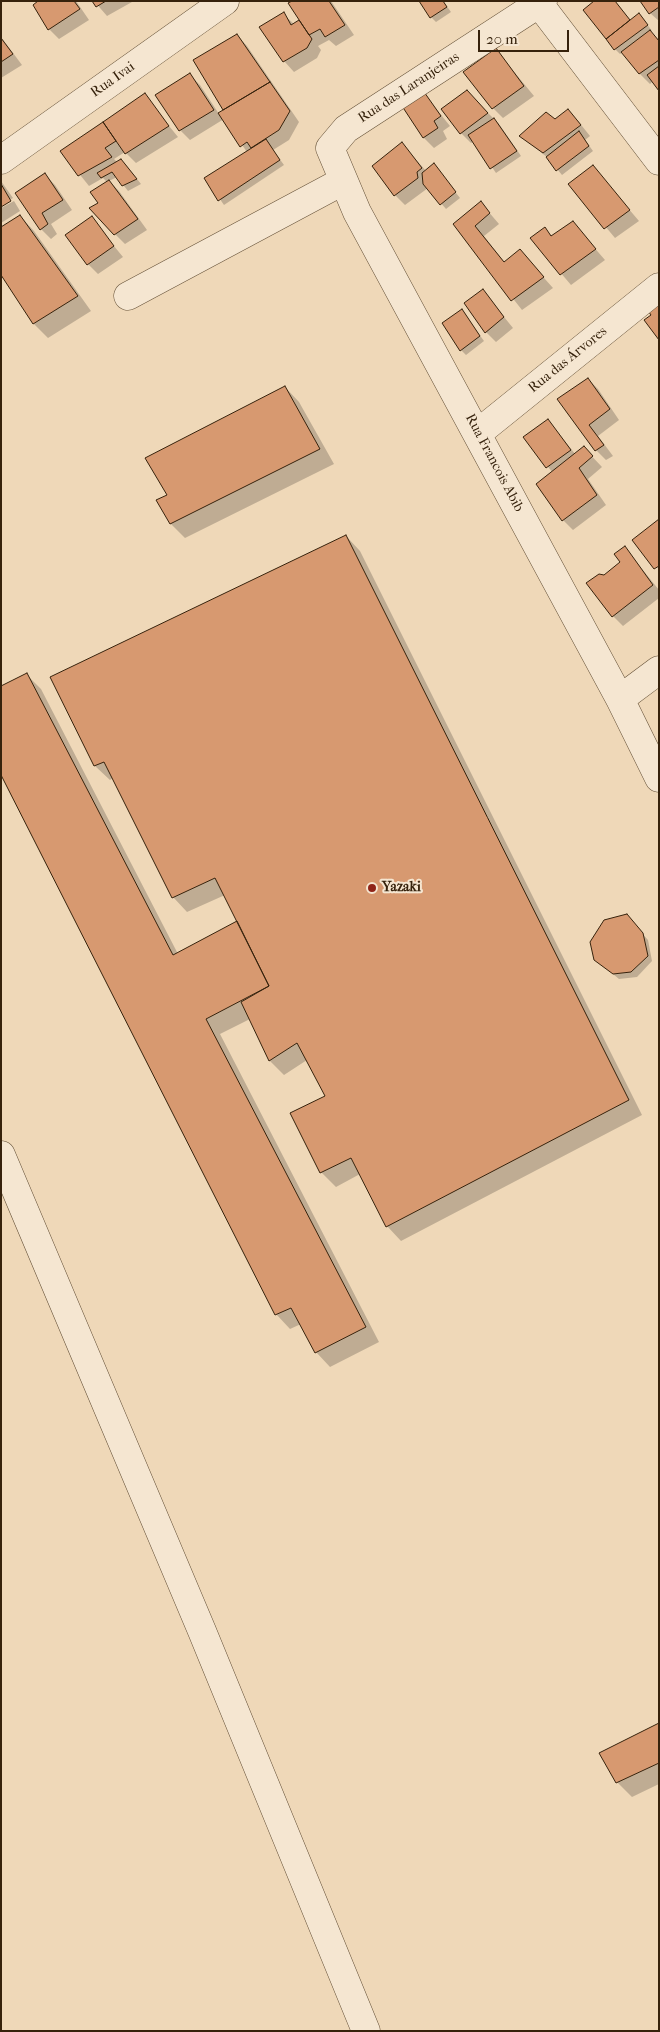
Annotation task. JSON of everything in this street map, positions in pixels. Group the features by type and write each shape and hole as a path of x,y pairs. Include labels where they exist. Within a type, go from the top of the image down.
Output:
{"street":[{"name":"Rua das Laranjeiras","path":"330,148 346,129 539,2"},
{"path":"539,2 659,161"},
{"name":"Rua Ivai","path":"1,160 212,5"},
{"name":"Rua Francois Abib","path":"330,148 343,181 620,699 659,778"},
{"path":"128,296 343,181"},
{"name":"Rua das Árvores","path":"478,433 659,287"},
{"path":"620,699 659,670"},
{"path":"1,1156 198,1622 366,2031"}],"building":[{"path":"38,1 74,1 80,9 48,30 33,5"},
{"path":"92,1 106,1 96,7"},
{"path":"292,1 329,1 345,25 325,37 320,29 309,35 288,3"},
{"path":"419,1 443,1 447,7 430,18"},
{"path":"594,1 615,1 630,20 606,39 583,10"},
{"path":"640,1 659,1 659,7 649,14"},
{"path":"284,12 291,25 299,20 312,39 307,48 283,62 259,27"},
{"path":"639,13 648,25 614,50 606,39"},
{"path":"650,30 659,41 659,60 639,74 621,52"},
{"path":"237,34 270,82 223,110 193,60"},
{"path":"1,38 13,54 1,62"},
{"path":"496,48 524,86 492,109 463,72"},
{"path":"659,66 659,91 647,75"},
{"path":"190,73 214,110 179,131 155,95"},
{"path":"270,82 290,111 279,130 251,148 247,142 240,147 218,113"},
{"path":"422,89 441,116 434,121 438,128 423,138 400,103"},
{"path":"467,90 488,113 460,134 441,109"},
{"path":"145,93 169,126 125,154 103,122"},
{"path":"568,109 581,125 543,153 519,136 546,112 555,119"},
{"path":"494,118 517,151 490,169 468,135"},
{"path":"103,122 116,141 105,148 112,157 78,176 60,151"},
{"path":"579,131 589,146 556,171 546,157"},
{"path":"266,139 280,160 218,201 204,178"},
{"path":"402,142 422,168 417,172 418,178 394,196 372,166"},
{"path":"121,159 137,179 122,186 112,172 101,178 97,173"},
{"path":"434,163 456,192 440,205 423,184 422,173"},
{"path":"593,165 630,210 604,229 568,184"},
{"path":"45,173 63,200 42,213 48,224 40,230 15,193"},
{"path":"109,180 138,219 114,235 89,208 98,203 90,192"},
{"path":"1,184 11,201 1,207"},
{"path":"481,201 490,213 475,226 504,262 520,249 544,277 511,301 453,224"},
{"path":"20,215 78,296 33,324 1,275 1,227"},
{"path":"92,216 114,246 87,265 65,235"},
{"path":"573,221 596,249 560,275 530,238 545,227 551,236"},
{"path":"483,289 504,317 485,333 464,303"},
{"path":"659,299 659,340 644,320 651,315 646,308"},
{"path":"462,309 480,336 460,351 442,323"},
{"path":"588,378 610,409 589,425 604,445 595,451 557,399"},
{"path":"285,386 320,449 170,524 156,500 167,495 145,458"},
{"path":"548,419 571,450 546,468 523,437"},
{"path":"584,446 593,456 579,468 597,495 562,521 536,484"},
{"path":"659,519 659,566 654,569 632,540"},
{"name":"Yazaki","path":"346,535 629,1100 386,1227 351,1158 320,1173 290,1113 325,1096 297,1043 269,1061 241,1002 269,986 215,878 172,898 104,762 94,766 50,677"},
{"path":"625,546 653,585 612,617 586,583 599,574 604,575 620,562 614,554"},
{"path":"27,673 173,955 237,921 269,986 206,1019 366,1327 315,1353 291,1308 275,1315 1,775 1,686"},
{"path":"627,914 643,933 648,956 631,972 613,974 594,960 590,942 604,920"},
{"path":"659,1723 659,1763 616,1783 599,1753"}],"place":[{"name":"Yazaki","path":"372,888"}]}
